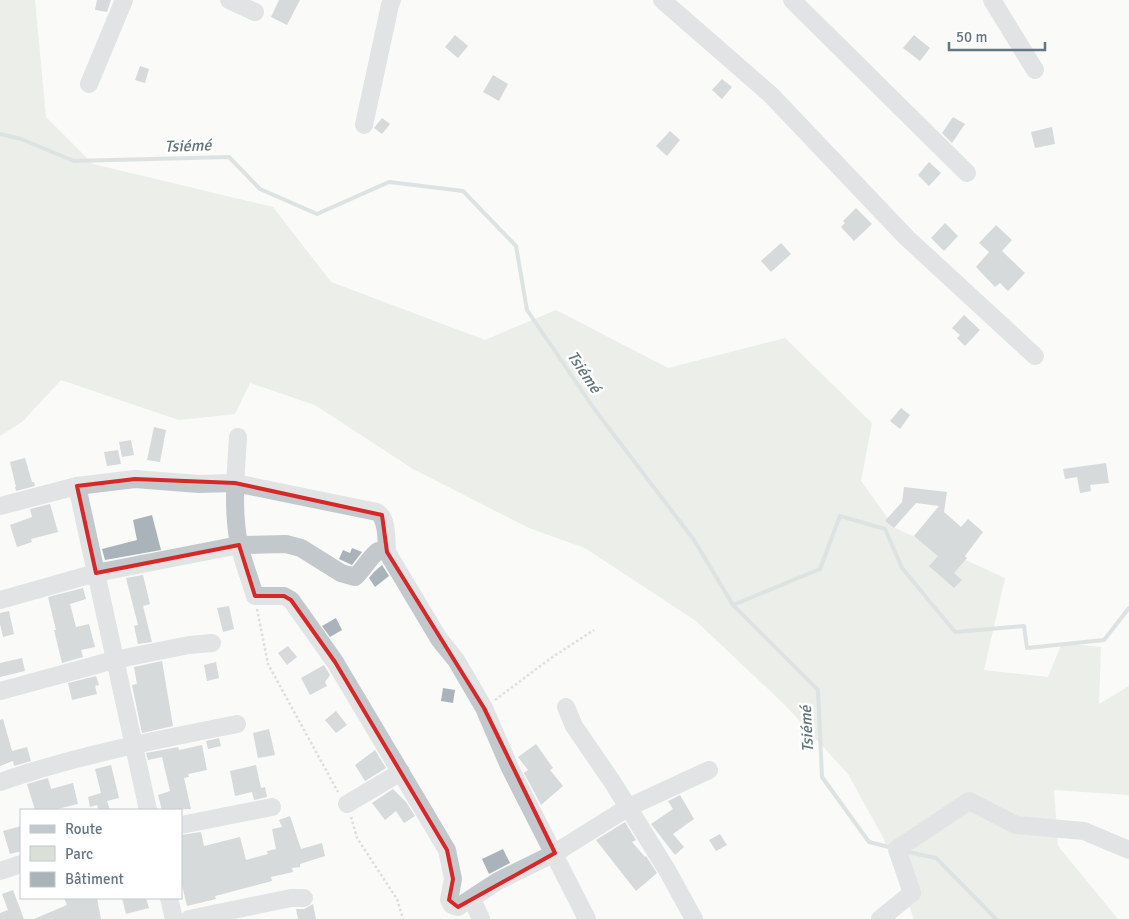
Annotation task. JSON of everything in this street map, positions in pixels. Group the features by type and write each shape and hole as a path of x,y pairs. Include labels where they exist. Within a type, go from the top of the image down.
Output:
{"street":[{"path":"89,84 124,0"},
{"path":"229,0 255,12"},
{"path":"364,125 392,0"},
{"path":"662,0 771,95 907,238 1035,356"},
{"path":"792,0 967,173"},
{"path":"992,0 1035,70"},
{"path":"238,437 235,483 239,545 255,596 284,596 291,600 335,662 447,850 453,879 449,900 452,905 458,907 498,881 555,853 627,808 709,770"},
{"path":"0,506 77,486 135,479 199,484 235,483 377,512 382,515 387,552 439,639 456,660 484,708 510,768 587,919"},
{"path":"77,486 148,809"},
{"path":"0,600 96,573 239,545 286,544 301,548 340,572 355,577 362,571 374,554 378,551 387,552"},
{"path":"0,691 114,660 189,645 212,644"},
{"path":"566,707 574,726 613,783 667,870 694,919"},
{"path":"0,782 133,744 237,724"},
{"path":"347,804 401,772"},
{"path":"880,919 912,893 897,849 969,801 1016,825 1084,831 1128,851"},
{"path":"182,825 272,807"},
{"path":"0,871 20,864"},
{"path":"189,919 291,898 304,898"},
{"path":"169,899 174,919"},
{"path":"472,899 481,919"}],"path":[{"path":"255,596 268,664 336,789 347,804 357,838 397,899 403,919"},
{"path":"484,708 551,658 594,630"}],"highlighted area":[{"path":"135,479 235,483 382,515 387,552 484,708 555,853 458,907 449,900 453,879 447,850 335,662 291,600 284,596 255,596 239,545 96,573 77,486"}],"green space":[{"path":"0,0 35,0 46,117 93,164 273,207 331,282 485,340 556,310 668,368 785,338 872,423 861,481 895,528 1005,578 984,670 1048,677 1062,643 1101,647 1099,704 1129,686 1129,795 1054,790 1058,846 1118,919 914,919 884,839 848,774 785,705 696,621 585,548 529,528 413,469 315,405 250,383 235,414 179,420 61,380 23,421 0,436"}],"building":[{"path":"97,0 111,0 107,12 95,10"},
{"path":"279,0 300,0 287,25 271,17"},
{"path":"455,35 468,46 458,58 445,47"},
{"path":"914,35 930,48 920,61 903,48"},
{"path":"140,66 149,69 145,83 135,80"},
{"path":"493,75 508,84 499,101 483,92"},
{"path":"722,79 732,87 722,99 712,90"},
{"path":"953,117 965,124 952,143 942,133"},
{"path":"382,118 390,124 382,134 374,128"},
{"path":"1052,127 1055,144 1035,148 1031,132"},
{"path":"670,131 680,140 667,156 656,146"},
{"path":"929,162 941,173 929,186 918,175"},
{"path":"856,208 872,224 854,241 841,227 845,223 843,221"},
{"path":"945,223 958,236 944,251 931,238"},
{"path":"996,225 1012,240 1002,251 1025,273 1008,291 1000,283 995,287 976,267 989,252 979,243"},
{"path":"781,243 791,254 771,272 761,261"},
{"path":"964,315 980,330 965,346 957,338 960,335 952,328"},
{"path":"901,408 910,415 900,429 890,421"},
{"path":"154,427 166,430 160,462 147,460"},
{"path":"131,440 134,455 122,457 119,442"},
{"path":"118,450 121,464 107,466 104,452"},
{"path":"25,458 35,486 16,491 10,462"},
{"path":"1106,463 1109,483 1090,485 1091,491 1080,493 1077,477 1065,479 1063,469"},
{"path":"904,487 947,492 944,512 961,527 968,519 983,532 965,556 967,558 954,573 962,580 954,588 929,566 938,556 914,536 939,506 916,503 894,528 885,521 902,502"},
{"path":"50,504 58,532 31,539 32,542 17,547 10,525 32,517 30,509"},
{"path":"152,515 161,550 105,560 102,549 137,540 133,520"},
{"path":"352,548 362,552 352,565 339,559 343,550 350,553"},
{"path":"382,565 389,576 375,587 369,578"},
{"path":"143,575 150,604 143,606 152,642 138,644 134,626 138,625 126,578"},
{"path":"83,588 86,599 70,604 76,627 89,624 95,647 81,650 83,657 62,663 48,597"},
{"path":"229,606 234,629 223,632 217,608"},
{"path":"9,611 14,634 3,637 0,613"},
{"path":"336,618 342,630 330,637 322,626"},
{"path":"288,646 297,657 287,665 278,653"},
{"path":"22,658 25,671 0,677 0,663"},
{"path":"162,661 173,726 142,733 132,685 137,684 134,667"},
{"path":"216,662 219,678 207,681 204,665"},
{"path":"324,665 330,675 325,682 327,686 310,695 301,678"},
{"path":"96,676 99,685 95,686 97,694 72,700 68,683"},
{"path":"443,688 455,690 453,703 441,701"},
{"path":"336,711 347,725 336,733 325,720"},
{"path":"3,719 12,751 27,747 31,761 14,766 13,761 0,766 0,720"},
{"path":"269,729 275,755 258,758 253,733"},
{"path":"219,738 221,746 208,749 206,741"},
{"path":"536,744 553,768 550,770 563,786 541,805 524,773 528,770 518,757"},
{"path":"202,745 207,770 188,774 189,777 184,778 191,809 162,809 158,795 170,791 162,757 148,760 146,753 178,747 179,750"},
{"path":"375,750 386,768 365,781 355,765"},
{"path":"111,765 119,798 107,801 110,809 99,809 97,805 90,807 88,797 101,793 95,769"},
{"path":"256,765 261,788 265,787 267,797 254,800 252,792 235,796 230,771"},
{"path":"48,778 51,789 73,783 78,804 57,809 35,809 27,784"},
{"path":"393,789 406,802 415,816 404,823 396,811 385,820 372,803"},
{"path":"680,795 694,819 673,834 684,847 675,855 651,824 673,809 668,801"},
{"path":"290,816 301,849 322,843 325,856 300,864 300,867 292,868 293,872 271,877 272,881 215,896 216,899 187,906 182,885 182,835 201,832 204,846 240,837 246,860 268,854 267,851 276,849 272,829 282,827 279,820"},
{"path":"625,822 636,840 632,842 646,856 657,873 636,891 596,840"},
{"path":"20,826 20,851 10,854 3,831"},
{"path":"720,834 727,845 716,851 709,840"},
{"path":"503,849 510,863 489,874 482,859"},
{"path":"13,890 24,919 0,919 0,913 8,910 2,894"},
{"path":"64,899 97,899 101,919 34,919 67,905"},
{"path":"122,899 146,899 149,908 126,914"},
{"path":"313,904 316,919 298,919 296,909 304,909"}],"waterway":[{"name":"Tsiémé","path":"0,134 21,139 74,161 229,157 260,189 317,214 389,182 463,191 516,246 527,310 595,410 694,540 733,605 818,690 822,777 869,842 893,848"},
{"path":"733,605 820,569 840,516 885,529 902,568 955,632 1024,626 1027,648 1104,640 1129,608"},
{"name":"Tsiémé","path":"904,851 936,858 996,919"}]}
